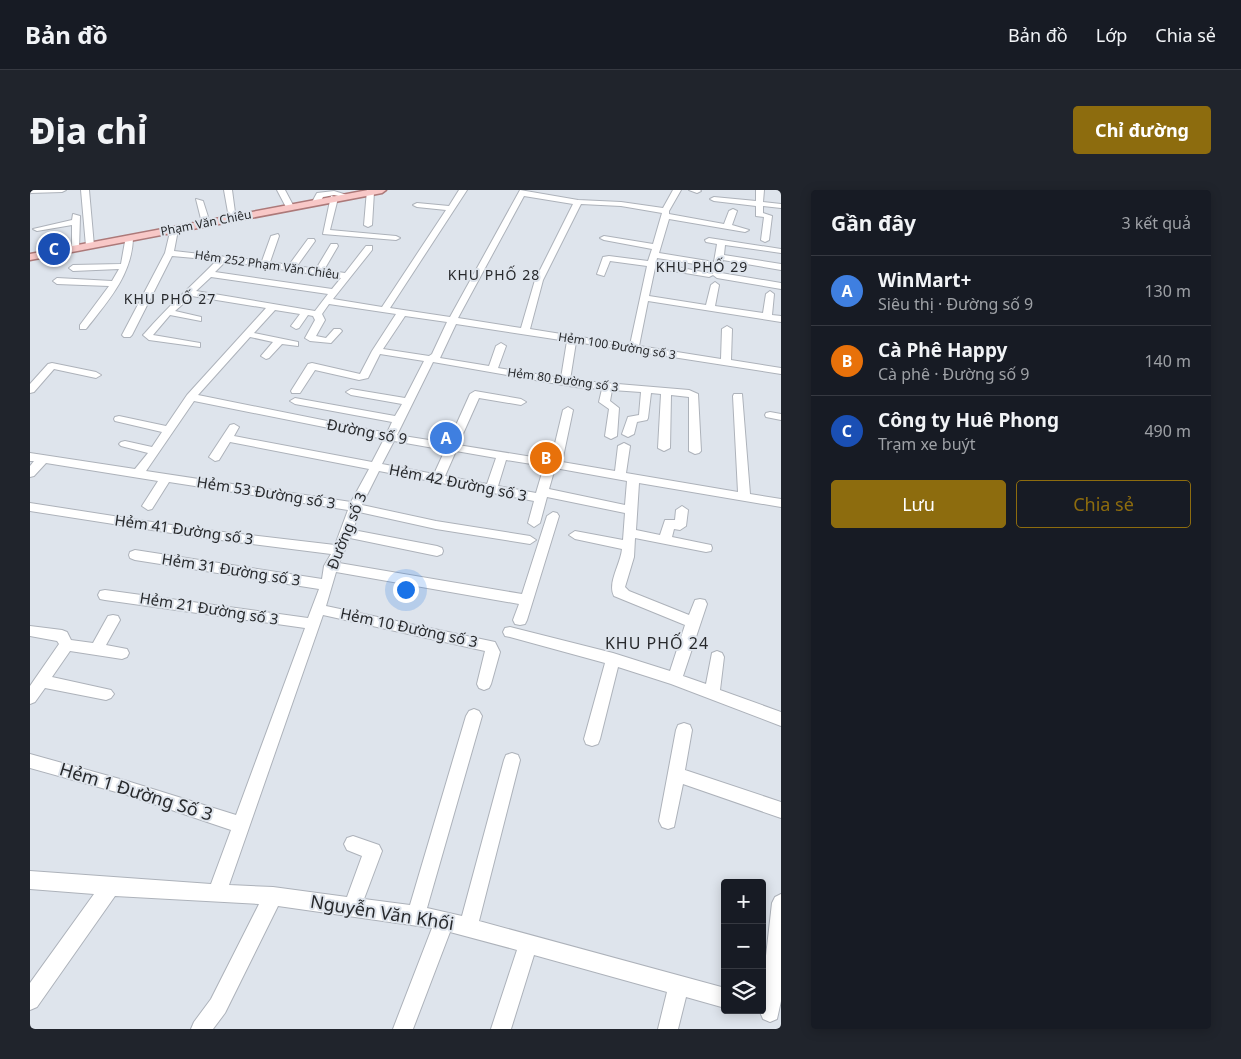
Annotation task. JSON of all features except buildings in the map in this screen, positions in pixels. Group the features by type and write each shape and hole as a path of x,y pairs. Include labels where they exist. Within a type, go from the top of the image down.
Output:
{"main road":[{"name":"Phạm Văn Chiêu","path":"30,257 382,190"}],"street":[{"path":"30,191 62,190"},
{"path":"85,190 90,246"},
{"path":"228,190 233,218"},
{"path":"281,190 290,207"},
{"path":"384,311 463,190"},
{"path":"634,349 653,258 665,214 677,190"},
{"path":"760,190 759,214 768,216 765,240"},
{"path":"316,202 320,195 334,192 346,196"},
{"path":"368,225 370,192"},
{"path":"523,192 578,202 621,204 745,230"},
{"name":"Đường số 3","path":"217,893 327,585 331,566 355,507 408,402 431,359 436,356 453,320 523,192"},
{"path":"334,198 326,232 396,238"},
{"path":"714,199 781,206"},
{"path":"198,201 206,223"},
{"path":"525,332 539,280 578,202"},
{"path":"417,205 452,208"},
{"path":"727,226 733,211"},
{"path":"37,229 76,219 76,248"},
{"path":"127,335 169,252 174,230"},
{"path":"265,264 275,236"},
{"path":"83,327 116,284 130,249 129,238"},
{"path":"604,238 653,258 714,278 781,286"},
{"path":"709,240 781,251"},
{"path":"292,267 311,241"},
{"path":"710,308 721,242"},
{"path":"319,271 334,246"},
{"path":"348,276 370,248"},
{"name":"Hẻm 252 Phạm Văn Chiêu","path":"169,252 348,276"},
{"path":"198,345 152,338 148,335 168,312 190,293 224,258"},
{"path":"601,274 606,259 609,258 719,261 781,267"},
{"path":"73,268 123,266"},
{"path":"208,274 334,292"},
{"name":"Hẻm 252 Phạm Văn Chiêu","path":"348,276 327,301 453,320"},
{"path":"57,281 116,284"},
{"path":"190,293 317,314"},
{"path":"767,318 770,294"},
{"path":"645,298 781,319"},
{"path":"317,314 327,301"},
{"path":"138,474 191,397 272,307"},
{"path":"168,312 198,319"},
{"path":"296,326 306,312"},
{"path":"399,420 295,396 312,366 359,377 364,376 377,351 402,313"},
{"path":"317,314 320,320 310,338 328,341 336,331"},
{"name":"Hẻm 100 Đường số 3","path":"453,320 781,371"},
{"path":"726,363 728,329"},
{"path":"247,334 295,344"},
{"path":"566,382 572,340"},
{"path":"266,356 280,341"},
{"path":"493,370 502,346"},
{"name":"Hẻm 80 Đường số 3","path":"377,351 607,388 689,393 694,396 695,451"},
{"path":"30,390 52,366 96,375"},
{"path":"607,388 603,400 614,408 611,436"},
{"path":"628,434 632,419 643,418 644,416 646,391"},
{"path":"351,392 408,402"},
{"path":"664,448 666,392"},
{"path":"438,479 475,394 521,402"},
{"path":"738,396 744,496"},
{"name":"Đường số 9","path":"191,397 391,437 781,503"},
{"path":"534,522 568,410"},
{"path":"119,419 170,430"},
{"path":"215,457 234,427"},
{"path":"227,438 376,467"},
{"path":"125,444 155,451"},
{"path":"624,446 632,510 628,557 618,587 619,592 693,622"},
{"path":"491,488 502,456"},
{"path":"30,457 171,479"},
{"path":"30,474 43,459"},
{"name":"Hẻm 42 Đường số 3","path":"376,467 491,488 542,495"},
{"path":"148,506 171,479"},
{"name":"Hẻm 53 Đường số 3","path":"171,479 355,507 436,525 530,540"},
{"path":"542,495 632,510"},
{"name":"Hẻm 41 Đường số 3","path":"30,507 197,533 339,550"},
{"path":"665,540 668,523 680,526 682,510"},
{"path":"553,516 527,600 515,626 675,679 781,719"},
{"path":"345,533 437,551"},
{"path":"575,535 665,540 706,548"},
{"name":"Hẻm 31 Đường số 3","path":"135,555 327,585"},
{"path":"331,566 527,600"},
{"name":"Hẻm 21 Đường số 3","path":"105,595 313,624"},
{"path":"675,679 700,604"},
{"name":"Hẻm 10 Đường số 3","path":"318,609 490,646 493,652 484,684"},
{"path":"96,650 112,620"},
{"path":"30,631 62,636 66,645"},
{"path":"66,645 122,653"},
{"path":"30,698 66,645"},
{"path":"712,693 717,657"},
{"path":"592,739 613,659"},
{"path":"42,681 106,694"},
{"path":"416,916 474,716"},
{"path":"668,822 684,730"},
{"path":"468,927 512,760"},
{"name":"Hẻm 1 Đường Số 3","path":"30,761 127,788 241,825"},
{"path":"676,774 781,810"},
{"path":"352,907 373,852 353,844"},
{"name":"Nguyễn Văn Khối","path":"30,880 141,889 273,896 416,916 468,927 721,997"},
{"path":"30,1000 112,886"},
{"path":"202,1029 218,1006 273,896"},
{"path":"771,1012 781,903"},
{"path":"403,1029 444,922"},
{"path":"501,1029 528,944"},
{"path":"668,1029 679,984"}],"place":[{"name":"Công ty Huê Phong","path":"54,249"},
{"name":"WinMart+","path":"446,438"},
{"name":"Cà Phê Happy","path":"546,458"}],"district":[{"name":"KHU PHỐ 29","path":"702,267"},
{"name":"KHU PHỐ 28","path":"494,275"},
{"name":"KHU PHỐ 27","path":"170,299"},
{"name":"KHU PHỐ 24","path":"657,643"}]}
